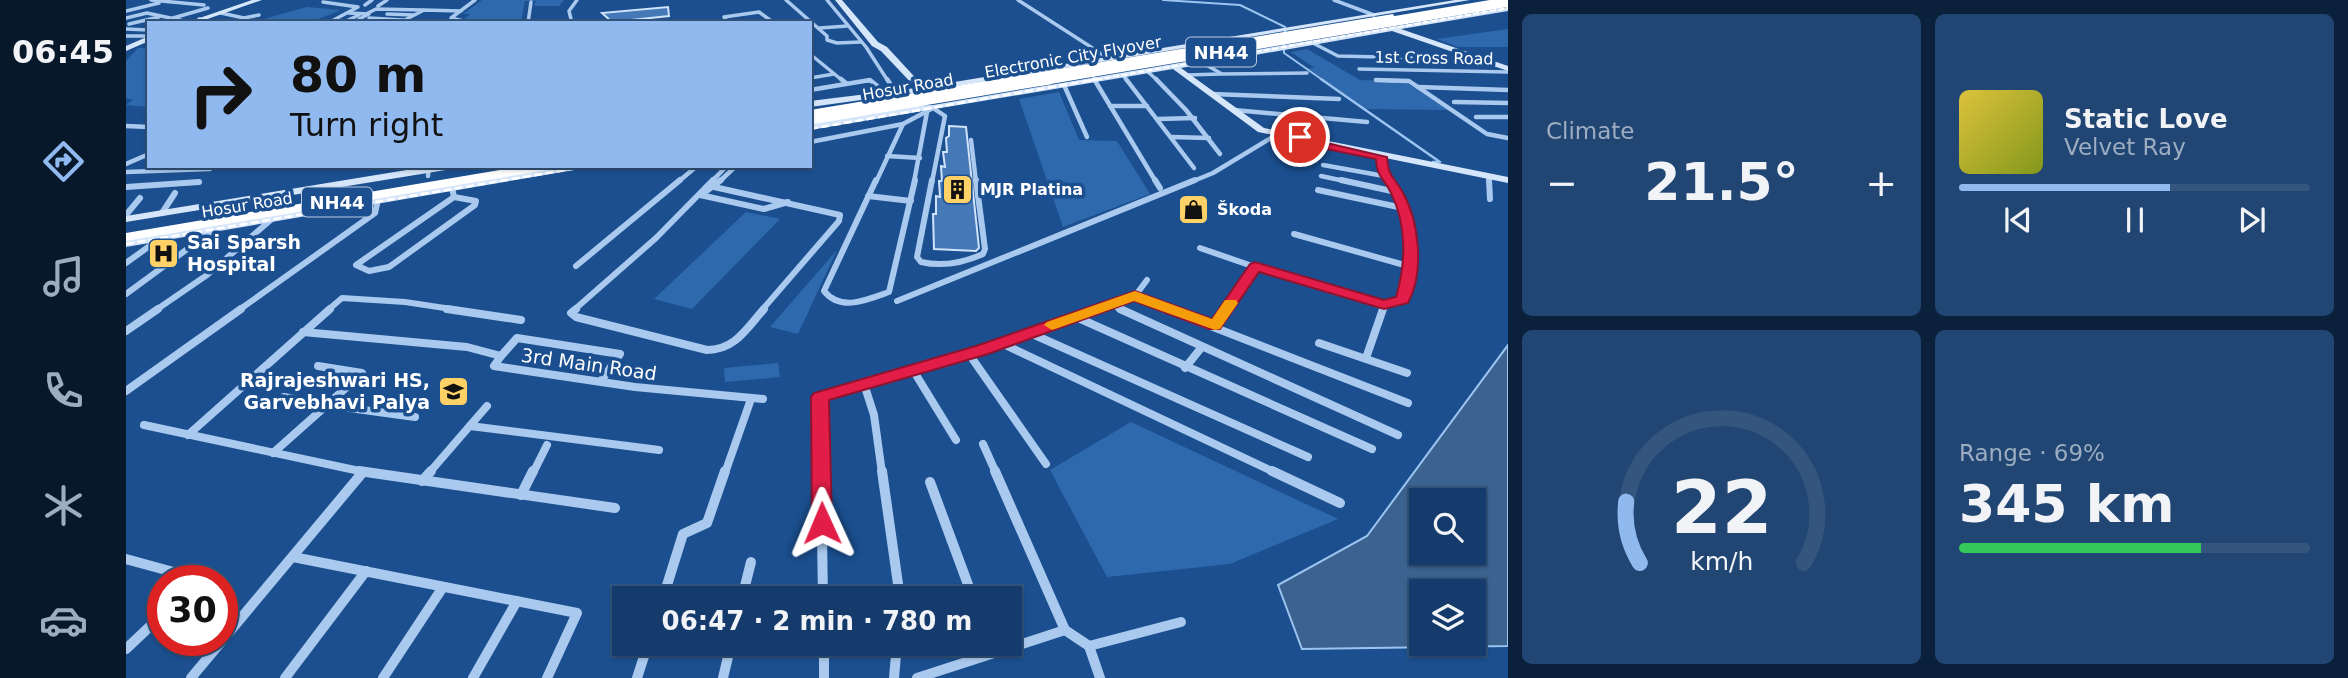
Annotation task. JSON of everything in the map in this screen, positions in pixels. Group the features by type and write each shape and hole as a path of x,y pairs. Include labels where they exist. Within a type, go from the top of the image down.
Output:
{"highway":[{"name":"Hosur Road","path":"925,99 1071,67 1493,0"},
{"name":"Electronic City Flyover","path":"812,117 1500,0"},
{"name":"Hosur Road","path":"812,117 1387,27 1508,5"},
{"name":"Electronic City Flyover","path":"812,117 1508,5"},
{"name":"Hosur Road","path":"126,231 429,171 464,168"},
{"path":"126,231 490,168"},
{"path":"126,231 516,168"},
{"name":"Hosur Road","path":"126,231 378,198 536,168"}],"street":[{"path":"151,0 206,6 172,18"},
{"path":"192,21 260,0"},
{"path":"365,5 372,0"},
{"path":"378,6 387,0"},
{"path":"458,21 451,20 475,0"},
{"path":"572,21 569,11 577,0"},
{"path":"786,0 812,21"},
{"path":"827,0 863,44 891,92"},
{"path":"838,0 876,45 876,50 905,82 945,118 917,257 921,262 936,265 957,263 983,254 985,249 971,140"},
{"path":"1018,0 1108,58"},
{"path":"1334,0 1374,15"},
{"path":"1071,67 1108,58 1467,0"},
{"path":"126,9 170,1"},
{"path":"317,4 326,1 358,7 332,21"},
{"path":"527,21 531,2"},
{"path":"135,9 185,21"},
{"path":"348,21 376,9 461,11"},
{"path":"403,21 424,10"},
{"path":"726,21 723,18 759,12 771,21"},
{"path":"126,18 148,13"},
{"path":"220,13 244,19 259,15"},
{"path":"349,13 396,21"},
{"path":"377,13 414,15"},
{"path":"356,21 369,14 366,15"},
{"path":"147,21 163,16"},
{"path":"199,19 204,21"},
{"path":"128,27 147,21"},
{"path":"812,21 831,42 876,45 884,49 925,99 920,158 889,292 857,302 837,301 828,297 824,291 887,156 903,124 925,99"},
{"path":"820,28 847,26"},
{"path":"128,27 147,30"},
{"path":"867,97 925,99 1064,85 1387,27 1508,70"},
{"path":"126,36 147,37"},
{"path":"127,47 147,38"},
{"path":"1311,42 1338,56 1422,58"},
{"path":"812,56 846,83"},
{"path":"1201,62 1222,74"},
{"path":"1174,66 1261,130 1381,157 1508,180"},
{"name":"1st Cross Road","path":"1359,69 1508,70"},
{"path":"1147,71 1169,89 1195,118 1220,154"},
{"path":"1186,75 1307,73"},
{"path":"812,78 834,74"},
{"path":"1123,75 1194,168"},
{"path":"1094,79 1160,188"},
{"path":"812,90 870,80 891,92"},
{"path":"1376,80 1409,81 1487,134 1508,138"},
{"path":"812,104 891,92 905,82"},
{"path":"1064,85 1087,137"},
{"path":"1418,87 1508,89"},
{"path":"1212,94 1339,99"},
{"name":"Hosur Road","path":"812,127 909,109 925,99"},
{"path":"1454,102 1508,103"},
{"path":"1110,106 1147,106"},
{"path":"1234,110 1367,122"},
{"path":"1476,117 1508,117"},
{"path":"1158,119 1195,118"},
{"path":"1296,122 1301,140"},
{"path":"812,142 903,124"},
{"path":"126,126 147,127"},
{"path":"897,301 1213,173 1276,135"},
{"path":"1171,137 1209,138"},
{"path":"887,156 920,158"},
{"path":"126,164 147,157"},
{"path":"1200,248 1384,305 1403,299 1410,274 1409,225 1396,192 1385,177 1381,157"},
{"path":"1323,165 1385,177"},
{"name":"Hosur Road","path":"126,243 378,198 453,192 570,168"},
{"path":"576,266 695,168"},
{"path":"714,187 840,215 839,220 734,343 721,350 707,350 576,317 571,313 656,238 725,168"},
{"path":"700,195 707,194 734,168"},
{"path":"126,172 210,169"},
{"path":"126,217 429,171"},
{"path":"1321,176 1396,192"},
{"path":"1489,176 1490,199"},
{"path":"126,187 199,183"},
{"path":"1318,190 1402,208"},
{"path":"453,192 476,201 475,205 389,267 369,271 356,265 365,256 453,192"},
{"path":"162,213 175,193"},
{"path":"700,195 764,209 788,202"},
{"path":"868,196 911,201"},
{"path":"126,217 140,198"},
{"path":"126,391 355,229 375,213 378,198"},
{"path":"126,331 207,275 273,218"},
{"path":"126,294 217,227"},
{"path":"1294,234 1408,266"},
{"path":"126,263 163,236"},
{"path":"1215,326 1255,267"},
{"path":"823,586 820,397 969,354 1135,296 1147,280"},
{"path":"1135,296 1408,404"},
{"path":"188,435 342,298 405,302 521,320"},
{"path":"1110,304 1201,348 1398,435"},
{"path":"1366,358 1384,305"},
{"path":"1076,317 1185,368 1372,449"},
{"name":"3rd Main Road","path":"303,332 467,347 501,356 495,366 763,400"},
{"path":"1030,333 1308,457"},
{"path":"501,356 517,338 620,354 601,381"},
{"path":"1001,343 1340,503"},
{"path":"1319,343 1407,373"},
{"path":"1185,368 1201,348"},
{"path":"969,354 1046,464"},
{"path":"273,453 362,373 318,366"},
{"path":"913,370 956,440"},
{"path":"864,384 874,415 898,586"},
{"path":"284,397 415,417"},
{"path":"667,586 683,534 706,523 751,399"},
{"path":"422,481 487,405"},
{"path":"144,425 363,472 615,508"},
{"path":"470,426 659,450"},
{"path":"983,444 1065,630 1089,646 1100,678"},
{"path":"521,495 547,445"},
{"path":"191,678 363,472"},
{"path":"930,482 969,586"},
{"path":"293,557 577,613 547,678"},
{"path":"128,562 147,567"},
{"path":"745,586 751,562"},
{"path":"285,678 366,571"},
{"path":"383,678 443,587"},
{"path":"473,678 517,601"},
{"path":"1089,646 1181,622"},
{"path":"126,649 147,629"},
{"path":"1022,641 1065,630"},
{"path":"637,678 644,656"},
{"path":"723,678 728,656"},
{"path":"824,656 824,678"},
{"path":"894,678 896,656"},
{"path":"916,678 973,656"}],"shaded area":[{"path":"482,0 564,0 559,6 534,6 536,1 525,1 521,21 463,20 470,14 463,14"},
{"path":"307,7 341,10 314,21 228,21 260,20"},
{"path":"1508,29 1508,47 1458,47 1437,39"},
{"path":"138,48 147,48 147,107 126,105 133,100 126,98 126,61"},
{"path":"1307,49 1360,80 1406,82 1448,110 1365,109 1308,68 1315,68 1291,52"},
{"path":"1059,92 1079,140 1117,141 1150,194 1063,227 1019,99"},
{"path":"746,212 780,219 692,309 654,299"},
{"path":"837,250 798,334 770,327"},
{"path":"1508,345 1508,646 1486,646 1486,579 1409,579 1409,647 1302,649 1278,585 1367,536"},
{"path":"778,363 780,377 725,382 724,368"},
{"path":"1131,422 1338,519 1230,564 1107,577 1050,470"}],"building":[{"path":"668,7 669,16 611,21 602,13"},
{"name":"MJR Platina","path":"949,126 966,127 979,248 976,251 934,249 933,214 936,214 936,196 940,197 939,181 942,181 941,166 945,167 943,152 947,152"}],"waterway":[{"path":"1163,0 1240,5 1285,27 1285,32"},
{"path":"1284,40 1284,53 1324,81"},
{"path":"1321,79 1440,162 1433,162"}],"railway":[{"path":"1088,81 1508,8"},
{"path":"812,129 1098,79"},
{"path":"126,244 577,168"}],"slow traffic":[{"path":"1052,325 1140,296 1215,326 1230,303"}],"place":[{"name":"MJR Platina","path":"957,189"},
{"name":"Škoda","path":"1194,209"},
{"name":"Sai Sparsh Hospital","path":"164,253"},
{"name":"Rajrajeshwari HS, Garvebhavi Palya","path":"453,391"}],"route":[{"path":"822,523 820,397 982,350 1135,296 1215,326 1255,267 1384,305 1403,299 1410,274 1409,225 1396,192 1383,174 1381,157 1301,140 1300,137"}]}
